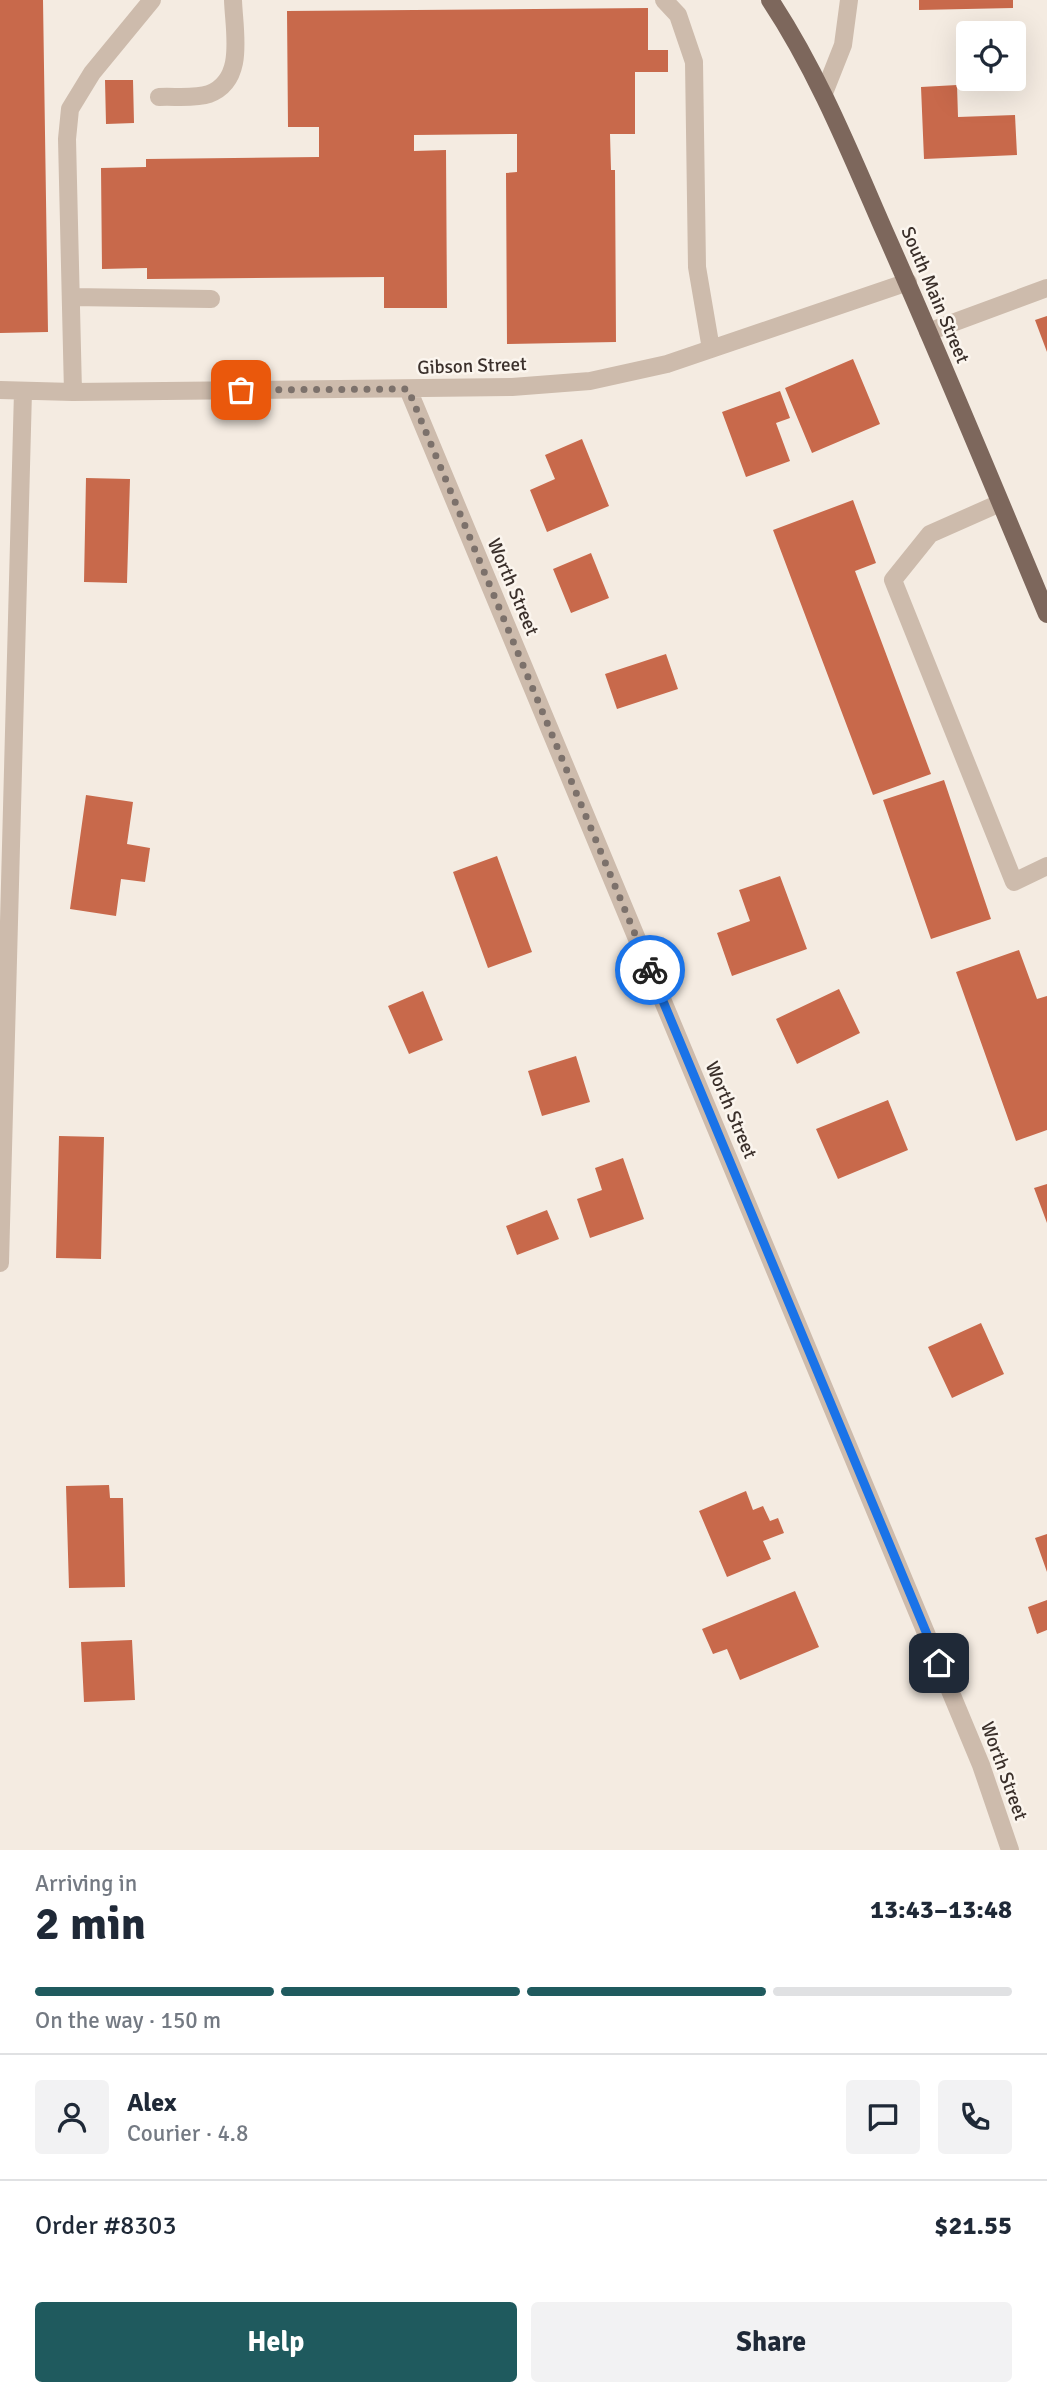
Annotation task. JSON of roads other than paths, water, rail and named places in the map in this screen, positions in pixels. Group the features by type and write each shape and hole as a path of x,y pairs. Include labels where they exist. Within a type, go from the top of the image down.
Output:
{"main road":[{"name":"South Main Street","path":"770,0 824,93 908,282 1047,614"}],"street":[{"path":"159,97 207,95 224,86 236,64 233,0"},
{"path":"664,0 678,15 694,62 696,267 711,349"},
{"path":"824,93 843,45 849,0"},
{"path":"73,392 67,139 70,109 92,73 149,1"},
{"name":"Gibson Street","path":"0,390 73,392 408,389 512,387 590,381 667,364 908,282"},
{"path":"928,332 1047,288"},
{"path":"71,297 211,299"},
{"name":"Worth Street","path":"408,389 976,1752 1010,1850"},
{"path":"0,1263 23,391"},
{"path":"1000,503 930,534 893,580 1014,882 1047,866"}]}
